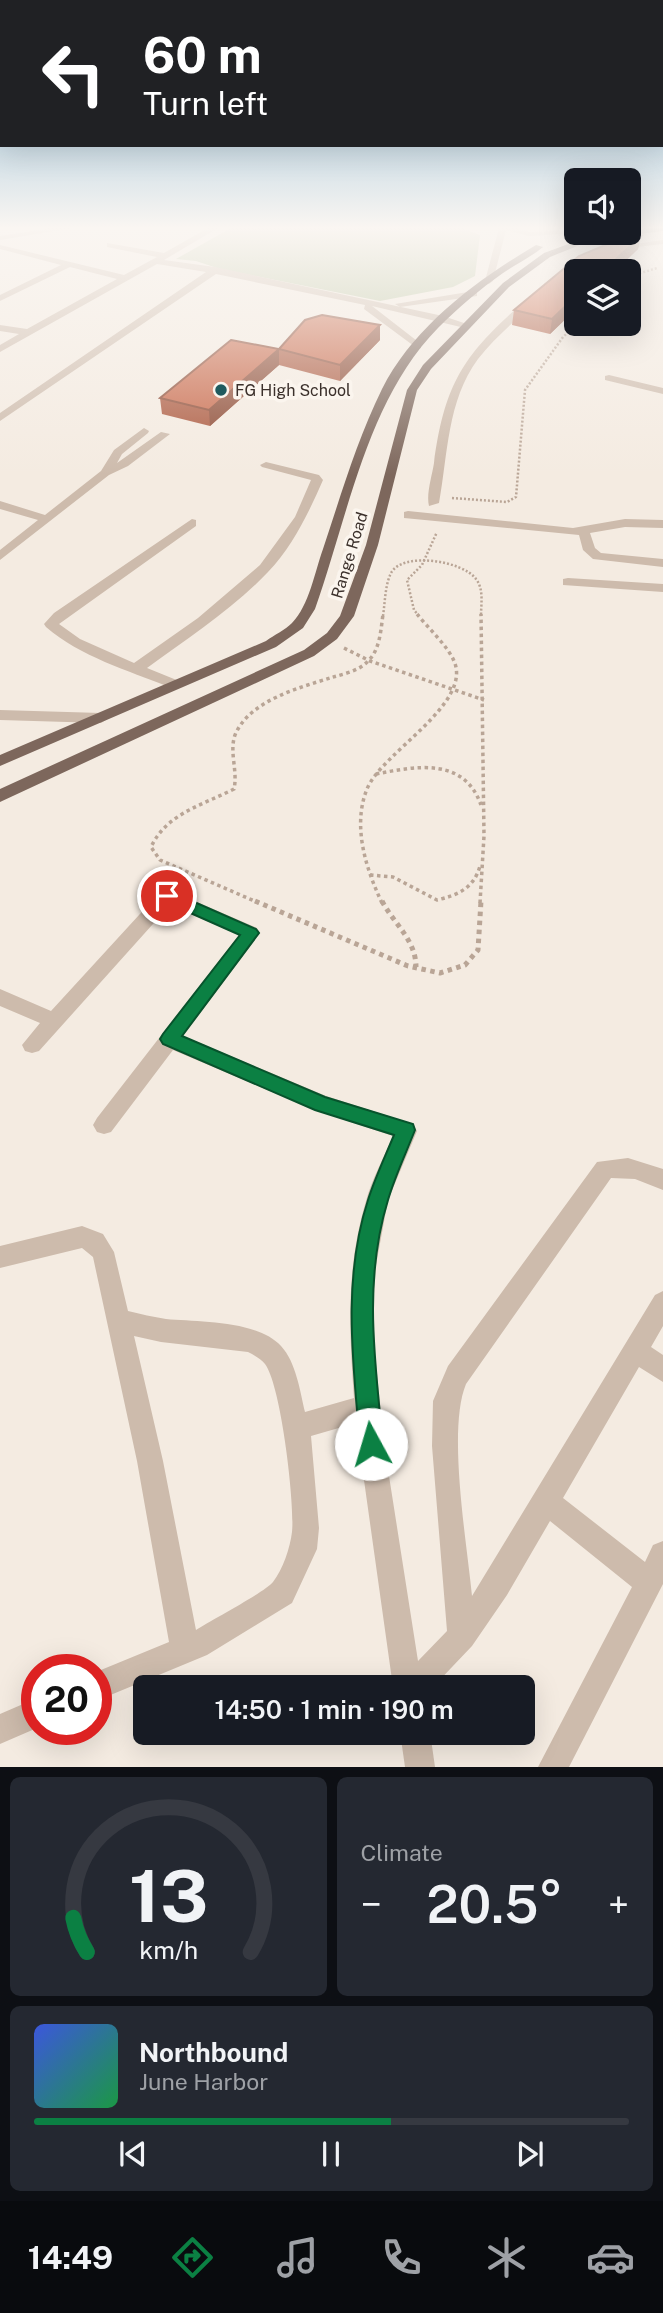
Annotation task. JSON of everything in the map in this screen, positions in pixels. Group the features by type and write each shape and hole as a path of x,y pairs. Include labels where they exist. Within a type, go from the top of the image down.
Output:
{"main road":[{"path":"0,761 271,644 298,625 311,602 350,484 389,386 418,346 453,310"},
{"name":"Range Road","path":"0,796 309,653 326,640 346,617 372,545 412,390 427,367 481,310"}],"street":[{"path":"0,349 66,310"},
{"path":"0,418 157,310"},
{"path":"374,310 418,346"},
{"path":"394,310 466,325"},
{"path":"433,500 451,399 462,373 519,310"},
{"path":"0,328 28,332"},
{"path":"608,378 663,391"},
{"path":"105,473 118,452 144,431"},
{"path":"0,556 105,473 124,464 165,434"},
{"path":"137,668 203,621 265,568 301,517 317,480 315,477 266,465"},
{"path":"0,505 46,519"},
{"path":"408,515 584,532 625,523 663,524"},
{"path":"174,684 90,648 57,631 51,624 59,615 192,523"},
{"path":"584,532 589,550 598,556 663,563"},
{"path":"568,582 663,588"},
{"path":"0,715 101,718"},
{"path":"32,1045 167,896 251,933 104,1125"},
{"path":"0,997 52,1020"},
{"path":"169,1039 322,1104 406,1130 377,1200 364,1265 360,1323 368,1407 408,1675"},
{"path":"462,1636 445,1447 446,1401 457,1375 605,1169 622,1167 643,1170 663,1180"},
{"path":"0,1257 82,1237 95,1242 103,1252 150,1461 185,1649"},
{"path":"422,1675 462,1636 498,1584 663,1303"},
{"path":"112,1680 185,1649 250,1614 282,1593 303,1549 306,1528 297,1427 282,1372 274,1356 249,1339 161,1330 120,1321"},
{"path":"635,1350 663,1370"},
{"path":"297,1427 368,1407"},
{"path":"546,1502 648,1582"},
{"path":"552,1767 663,1555"},
{"path":"0,1729 21,1720"},
{"path":"417,1745 420,1767"}],"path":[{"path":"433,500 507,502 516,497 525,390 564,336"},
{"path":"416,967 415,947 382,903 370,874 360,813 368,783 433,717 453,689 457,669 449,652 414,610 407,580 424,561 443,517"},
{"path":"424,561 462,568 477,578 480,584 484,700 484,836 478,950 472,961 461,968 433,972 321,930 160,860 151,847 156,834 169,821 234,789 238,779 234,738 242,723 256,710 271,700 354,671 369,661 377,645 391,573 404,564 424,561"},
{"path":"326,640 369,661 484,700"},
{"path":"370,874 393,877 437,900 465,891 479,873 481,858 480,796 470,783 439,768 423,766 375,774"}],"building":[{"path":"516,310 561,310 552,319"},
{"path":"322,315 380,325 340,365 279,349 305,320"},
{"path":"231,340 279,349 209,410 160,398"}],"place":[{"name":"FG High School","path":"221,390"}],"route":[{"path":"167,896 251,933 169,1039 322,1104 406,1130 377,1200 364,1265 360,1323 371,1444"}]}
